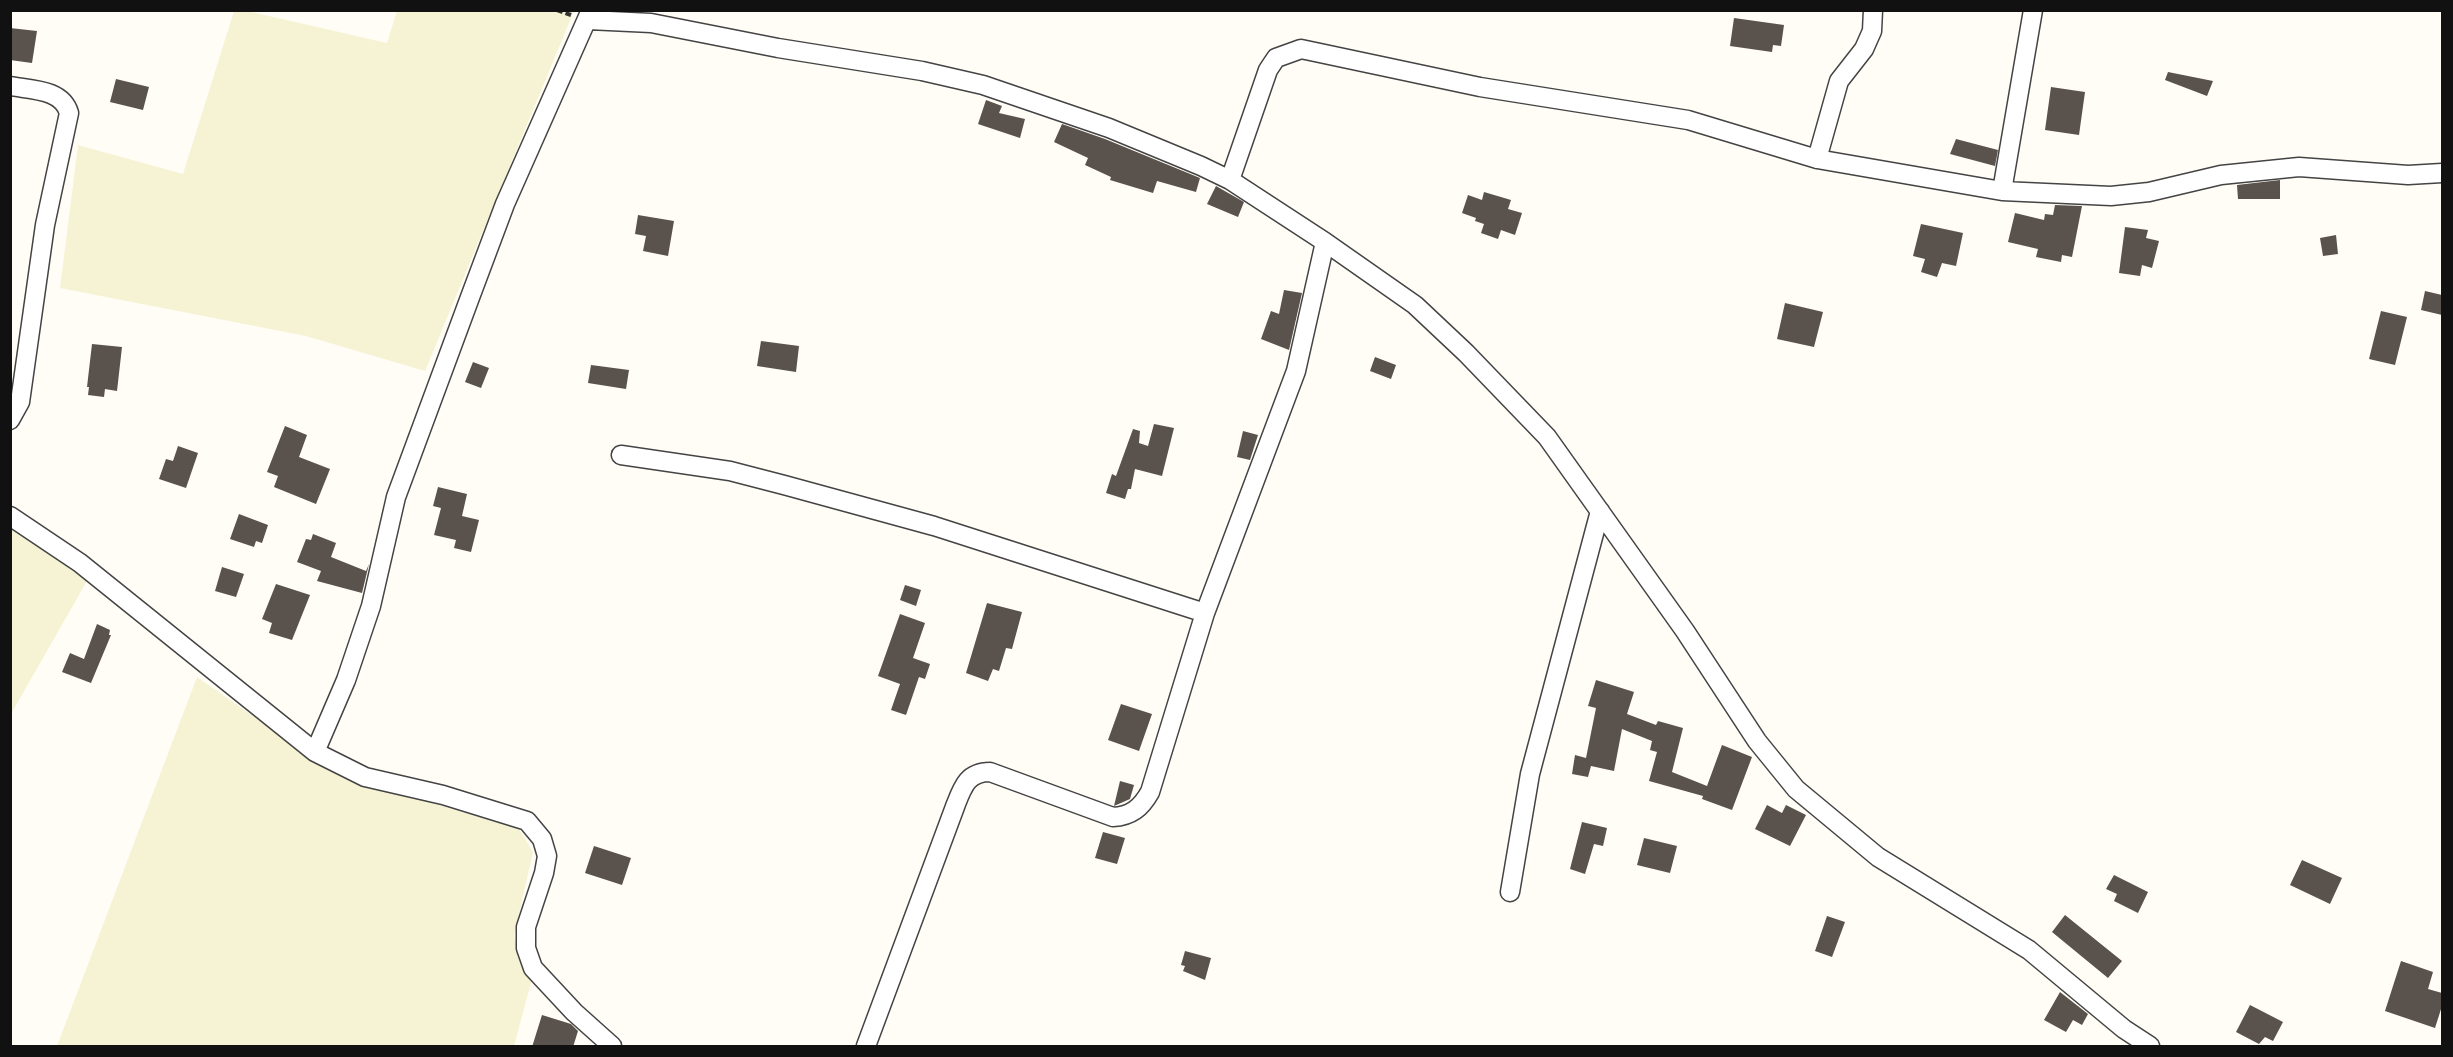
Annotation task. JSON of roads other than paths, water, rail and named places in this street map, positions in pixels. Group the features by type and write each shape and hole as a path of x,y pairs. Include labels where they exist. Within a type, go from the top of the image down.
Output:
{"street":[{"path":"1817,159 1839,81 1864,49 1872,31 1873,10"},
{"path":"2002,191 2033,10"},
{"path":"315,752 346,680 371,606 396,497 469,300 505,204 589,15 651,23 778,48 922,71 983,85 1109,128 1230,180 1325,242 1415,305 1466,353 1547,437 1685,631 1758,741 1796,789 1878,857 2029,950 2124,1029 2151,1047"},
{"path":"1230,180 1268,70 1276,58 1300,49 1480,87 1688,120 1817,159 2002,191 2111,196 2149,192 2221,175 2299,167 2409,175 2442,173"},
{"path":"10,86 55,95 66,103 69,113 45,225 20,402 10,420"},
{"path":"866,1047 956,804 970,776 990,772 1113,817 1125,817 1133,812 1150,792 1205,613 1290,389 1325,242"},
{"path":"621,455 730,471 784,485 934,526 1205,613"},
{"path":"1510,892 1530,774 1600,511"},
{"path":"10,516 80,563 315,752 365,777 443,795 527,821 543,839 547,856 544,873 526,927 526,948 533,968 574,1012 612,1047"}]}
